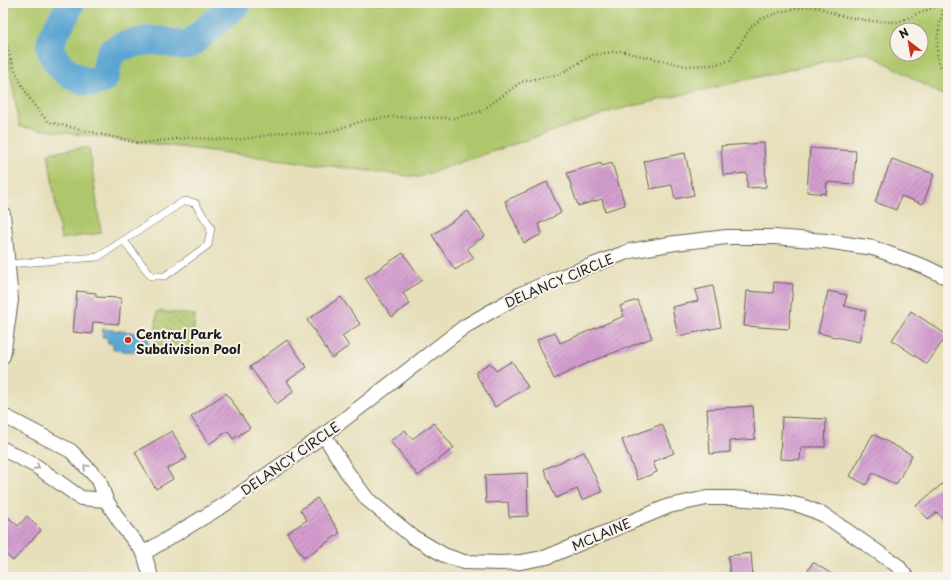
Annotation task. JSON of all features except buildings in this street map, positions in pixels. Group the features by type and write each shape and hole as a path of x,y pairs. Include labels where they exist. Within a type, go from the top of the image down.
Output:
{"street":[{"path":"3,214 11,300 3,356"},
{"name":"DELANCY CIRCLE","path":"144,553 224,505 324,435 410,368 478,318 522,294 550,281 630,251 675,243 727,237 826,241 873,248 925,267 948,278"},
{"path":"3,418 11,419 71,451 99,480 106,500 124,528 144,553 151,577"},
{"name":"MCLAINE","path":"324,435 347,472 367,499 413,537 444,555 464,562 501,564 547,557 669,506 707,498 733,498 784,502 802,506 824,514 898,566 906,577"},
{"path":"3,449 36,466 81,498 106,500"}],"lane":[{"path":"8,264 98,257 184,201 195,203 211,228 208,245 165,276 151,276 124,241"}],"path":[{"path":"3,32 12,65 25,92 38,112 48,122 138,143 189,138 237,140 288,132 322,134 366,120 391,117 453,118 480,112 521,82 560,74 592,55 620,51 686,66 714,65 730,60 751,27 761,19 780,12 808,6 821,8 837,15 870,21 898,22 945,3"},
{"path":"945,3 937,52 940,65 948,76"}],"green space":[{"path":"3,3 948,3 948,98 866,52 612,111 418,177 20,127 3,31"},
{"path":"89,147 101,233 61,239 48,153"},
{"path":"157,311 195,315 192,350 154,346"}],"water":[{"name":"Central Park Subdivision Pool","path":"103,329 149,334 147,353 113,350 113,344 107,343 108,338 102,337"}],"waterway":[{"path":"70,3 52,39 52,52 54,58 68,73 89,82 98,81 104,78 111,53 114,50 126,45 148,41 159,41 182,45 190,44 237,3"}],"place":[{"name":"Central Park Subdivision Pool","path":"128,340"}]}
